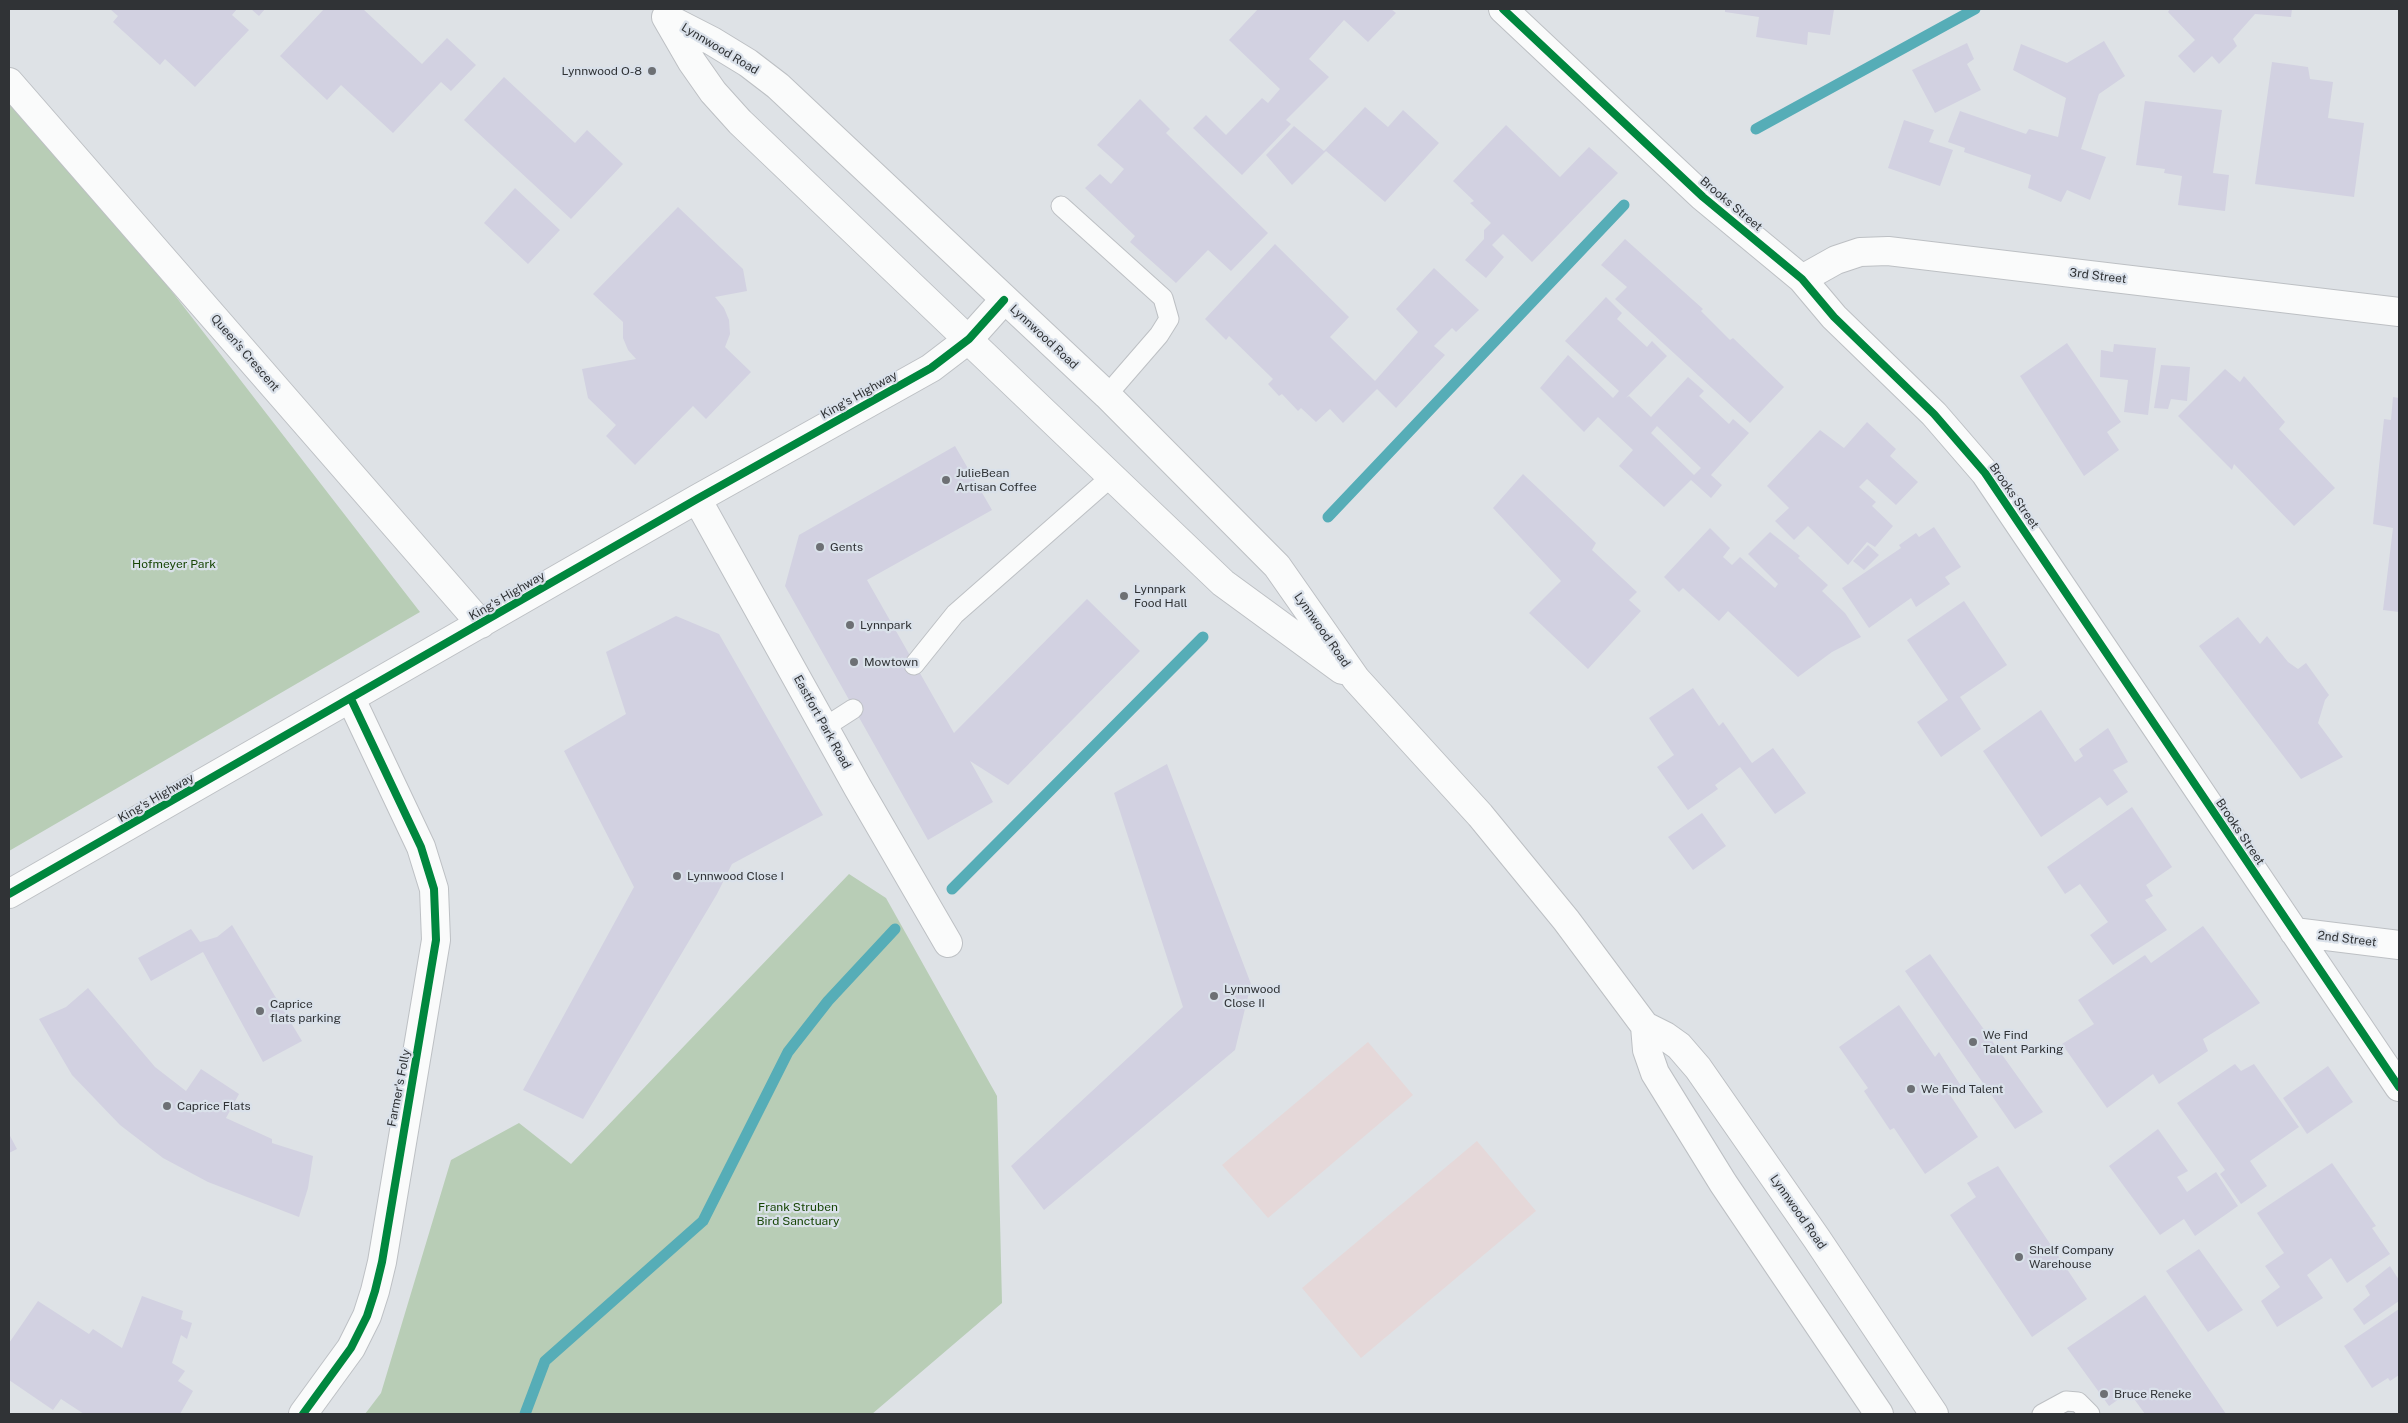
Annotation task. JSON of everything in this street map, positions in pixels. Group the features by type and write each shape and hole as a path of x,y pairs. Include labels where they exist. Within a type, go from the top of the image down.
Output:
{"street":[{"name":"Brooks Street","path":"1503,9 1703,197 1802,279 1834,317 1934,414 1984,473 2399,1087"},
{"name":"Lynnwood Road","path":"663,14 748,63 778,86 1004,300 1107,394 1277,566 1356,679 1486,822 1566,920 1645,1026 1665,1036 1679,1046 1698,1068 1817,1239 1934,1414"},
{"name":"Lynnwood Road","path":"663,14 713,92 740,122 1224,583 1296,638 1356,679"},
{"name":"Queen's Crescent","path":"9,82 481,624"},
{"name":"3rd Street","path":"1802,279 1836,260 1860,252 1888,251 2399,312"},
{"name":"King's Highway","path":"9,894 697,499 931,368 969,339 1004,300"},
{"name":"Eastfort Park Road","path":"697,499 858,788 948,943"},
{"name":"Farmer's Folly","path":"303,1414 351,1348 367,1316 375,1291 382,1262 436,940 434,889 424,855 402,802 350,699"},
{"name":"2nd Street","path":"2294,932 2399,946"},
{"path":"1645,1026 1647,1050 1655,1073 1723,1183 1879,1414"}],"lane":[{"path":"1061,206 1163,298 1169,319 1160,336 1107,394"},
{"path":"914,665 955,614 1112,477"},
{"path":"825,727 854,710"},
{"path":"2042,1414 2066,1401 2078,1402 2090,1414"}],"shaded area":[{"path":"1368,1042 1413,1095 1268,1218 1222,1165"},
{"path":"1477,1141 1536,1211 1361,1358 1302,1288"}],"green space":[{"name":"Hofmeyer Park","path":"9,81 420,612 9,851"},
{"name":"Frank Struben Bird Sanctuary","path":"849,874 886,898 997,1096 1002,1303 872,1414 365,1414 381,1393 451,1160 519,1123 571,1164"}],"building":[{"path":"110,9 237,9 232,15 249,30 195,87 165,59 160,65 113,22 118,16"},
{"path":"251,9 265,9 259,16"},
{"path":"324,9 363,9 422,64 447,38 476,65 451,91 441,82 393,133 341,85 327,100 280,56"},
{"path":"1258,9 1391,9 1396,13 1368,42 1344,20 1309,59 1329,77 1286,120 1291,124 1242,175 1193,128 1206,115 1226,135 1262,98 1268,103 1280,89 1229,40"},
{"path":"1725,9 1834,9 1830,35 1808,32 1807,45 1756,37 1759,17 1725,12"},
{"path":"2170,9 2292,9 2291,17 2255,14 2233,39 2237,46 2219,64 2212,56 2194,73 2178,56 2195,40 2168,12"},
{"path":"2104,41 2125,76 2099,94 2081,149 2106,157 2090,200 2067,190 2061,202 2028,188 2031,175 1964,152 1965,148 1948,142 1960,111 2026,134 2029,129 2058,137 2066,98 2013,70 2021,44 2067,63"},
{"path":"1967,43 1974,59 1967,64 1981,90 1935,113 1912,70"},
{"path":"2272,62 2308,67 2310,79 2333,82 2328,118 2364,123 2354,197 2255,184"},
{"path":"504,77 575,143 587,130 623,164 571,219 464,120"},
{"path":"1140,99 1170,129 1166,133 1268,233 1231,271 1208,250 1176,283 1130,242 1135,236 1085,188 1100,174 1111,184 1124,169 1097,145"},
{"path":"2145,101 2222,110 2213,173 2229,175 2225,211 2178,205 2182,176 2164,173 2165,169 2136,165"},
{"path":"1365,107 1388,127 1403,110 1439,143 1385,202 1326,151 1292,185 1266,155 1294,126 1324,151"},
{"path":"1904,120 1934,130 1929,142 1953,150 1940,186 1888,168"},
{"path":"1506,125 1560,177 1589,147 1618,173 1532,262 1503,234 1492,245 1504,257 1486,278 1465,260 1484,239 1484,230 1491,223 1470,203 1474,201 1453,181"},
{"path":"515,188 560,230 528,264 484,223"},
{"path":"678,207 743,269 747,291 715,297 724,308 729,320 730,334 725,347 751,372 706,419 693,406 635,465 606,436 616,425 588,398 582,369 636,359 628,350 623,338 623,322 593,294"},
{"path":"1625,239 1703,309 1701,311 1730,340 1733,338 1784,387 1750,423 1615,299 1627,287 1601,265"},
{"path":"1275,244 1349,317 1330,337 1375,381 1418,332 1396,309 1434,268 1479,310 1456,332 1452,328 1434,346 1445,355 1396,408 1377,389 1343,423 1330,409 1316,422 1301,408 1298,411 1282,394 1279,396 1268,384 1273,379 1229,336 1226,340 1205,319"},
{"path":"1606,297 1622,313 1617,319 1647,347 1652,341 1667,356 1626,398 1629,396 1651,417 1688,377 1704,391 1699,396 1729,424 1733,419 1749,433 1711,475 1722,485 1711,498 1691,480 1664,507 1619,466 1633,450 1598,417 1584,432 1540,388 1568,355 1613,398 1619,391 1565,341","holes":["1657,426 1701,468 1694,475 1651,433"]},
{"path":"2067,343 2121,422 2107,432 2119,450 2084,476 2020,376"},
{"path":"2114,344 2156,348 2148,415 2124,412 2128,380 2100,377 2101,350 2113,352"},
{"path":"2161,365 2190,367 2187,401 2171,399 2168,409 2154,408"},
{"path":"2225,369 2240,382 2244,376 2285,422 2279,429 2335,488 2294,526 2234,464 2232,470 2178,416"},
{"path":"2393,397 2399,398 2399,612 2383,610 2393,528 2373,524 2384,419 2391,420"},
{"path":"1867,422 1896,449 1890,456 1918,482 1896,505 1867,479 1859,487 1876,502 1872,506 1893,526 1875,547 1867,542 1848,565 1808,526 1794,540 1775,521 1789,508 1767,486 1820,430 1844,448"},
{"name":"Lynnpark","path":"955,446 992,510 867,580 954,733 1087,599 1140,651 1008,785 970,761 993,802 928,840 785,586 799,535"},
{"path":"1523,474 1596,543 1592,550 1637,592 1629,600 1641,611 1588,669 1529,613 1561,581 1493,508"},
{"path":"1934,527 1961,567 1945,577 1950,584 1916,607 1911,598 1869,628 1842,588 1901,548 1899,545 1916,533 1919,537"},
{"path":"1710,528 1730,548 1723,557 1732,565 1740,557 1775,588 1778,584 1748,554 1770,532 1800,556 1798,558 1828,585 1822,591 1845,613 1861,637 1832,652 1798,677 1728,611 1719,621 1683,588 1679,592 1664,577"},
{"path":"1868,545 1879,555 1864,570 1853,561"},
{"path":"1964,601 2007,665 1960,697 1981,729 1941,757 1917,722 1948,700 1907,640"},
{"name":"Lynnwood Close I","path":"676,616 719,634 823,815 732,864 717,894 583,1119 523,1090 634,887 564,751 626,714 606,652"},
{"path":"2238,617 2260,644 2267,636 2288,662 2298,669 2306,663 2329,695 2325,700 2318,723 2343,757 2301,779 2199,646"},
{"path":"1693,688 1719,726 1723,722 1752,763 1773,748 1806,793 1775,814 1740,767 1715,785 1718,789 1688,810 1657,767 1674,755 1649,718"},
{"path":"2041,710 2075,762 2083,756 2079,749 2108,728 2128,762 2113,770 2128,792 2107,806 2100,797 2041,837 1983,751"},
{"name":"Lynnwood Close II","path":"1167,764 1251,984 1235,1050 1044,1210 1011,1166 1183,1007 1114,793"},
{"path":"2132,807 2172,867 2146,885 2153,896 2145,900 2167,930 2113,965 2090,935 2108,922 2080,884 2065,894 2047,867"},
{"path":"1702,813 1726,846 1693,870 1668,837"},
{"name":"Caprice flats parking","path":"232,925 302,1041 263,1062 203,952 151,981 138,958 191,929 200,942 217,937"},
{"path":"2203,926 2260,1003 2203,1039 2208,1051 2159,1084 2153,1074 2107,1108 2062,1044 2094,1024 2078,1000 2145,955 2151,963"},
{"name":"We Find Talent Parking","path":"1930,954 2043,1112 2015,1129 1905,971"},
{"name":"Caprice Flats","path":"88,988 155,1067 186,1091 201,1069 239,1094 226,1118 272,1139 272,1143 313,1156 308,1188 299,1217 208,1182 163,1158 120,1125 72,1075 39,1019 66,1007"},
{"name":"We Find Talent","path":"1899,1005 1935,1057 1939,1052 1961,1086 1950,1095 1978,1137 1925,1174 1894,1128 1890,1130 1864,1091 1868,1088 1839,1047"},
{"path":"2235,1064 2241,1071 2254,1064 2299,1127 2250,1161 2267,1186 2241,1204 2220,1174 2225,1170 2177,1103"},
{"path":"2328,1066 2353,1102 2307,1134 2283,1098"},
{"path":"2158,1129 2188,1171 2177,1177 2187,1192 2216,1172 2238,1206 2195,1236 2184,1219 2160,1235 2109,1166"},
{"path":"9,1134 17,1149 9,1153"},
{"path":"2332,1163 2376,1226 2372,1228 2390,1254 2347,1283 2331,1258 2307,1275 2323,1298 2277,1327 2261,1301 2280,1287 2265,1266 2284,1253 2257,1213"},
{"name":"Shelf Company Warehouse","path":"1998,1166 2087,1299 2032,1337 1950,1215 1976,1197 1967,1183"},
{"path":"2199,1249 2243,1310 2208,1332 2166,1271"},
{"path":"2390,1266 2399,1280 2399,1301 2364,1325 2353,1309 2370,1295 2365,1286"},
{"path":"2145,1295 2226,1414 2145,1414 2129,1392 2109,1406 2067,1348"},
{"path":"142,1296 183,1311 181,1319 192,1323 187,1339 181,1335 172,1363 185,1371 178,1381 193,1391 180,1414 84,1414 61,1399 53,1410 9,1380 9,1343 38,1301 89,1334 93,1329 122,1348"},
{"path":"2399,1309 2399,1375 2390,1381 2388,1378 2372,1388 2344,1346"}],"waterway":[{"path":"1756,129 1975,9"},
{"path":"1328,517 1624,205"},
{"path":"952,889 1203,637"},
{"path":"525,1414 545,1361 703,1221 788,1052 828,1001 895,929"}],"cycle path":[{"path":"1503,9 1703,197 1802,279 1834,317 1934,414 1985,473 2399,1087"},
{"path":"9,894 697,499 931,368 969,339 1004,300"},
{"path":"303,1414 351,1348 367,1316 375,1291 382,1262 436,940 434,889 421,847 351,699"}],"place":[{"name":"Lynnwood O-8","path":"652,71"},
{"name":"JulieBean Artisan Coffee","path":"946,480"},
{"name":"Gents","path":"820,547"},
{"name":"Lynnpark Food Hall","path":"1124,596"},
{"name":"Lynnpark","path":"850,625"},
{"name":"Mowtown","path":"854,662"},
{"name":"Lynnwood Close I","path":"677,876"},
{"name":"Lynnwood Close II","path":"1214,996"},
{"name":"Caprice flats parking","path":"260,1011"},
{"name":"We Find Talent Parking","path":"1973,1042"},
{"name":"We Find Talent","path":"1911,1089"},
{"name":"Caprice Flats","path":"167,1106"},
{"name":"Shelf Company Warehouse","path":"2019,1257"},
{"name":"Bruce Reneke","path":"2104,1394"}]}
